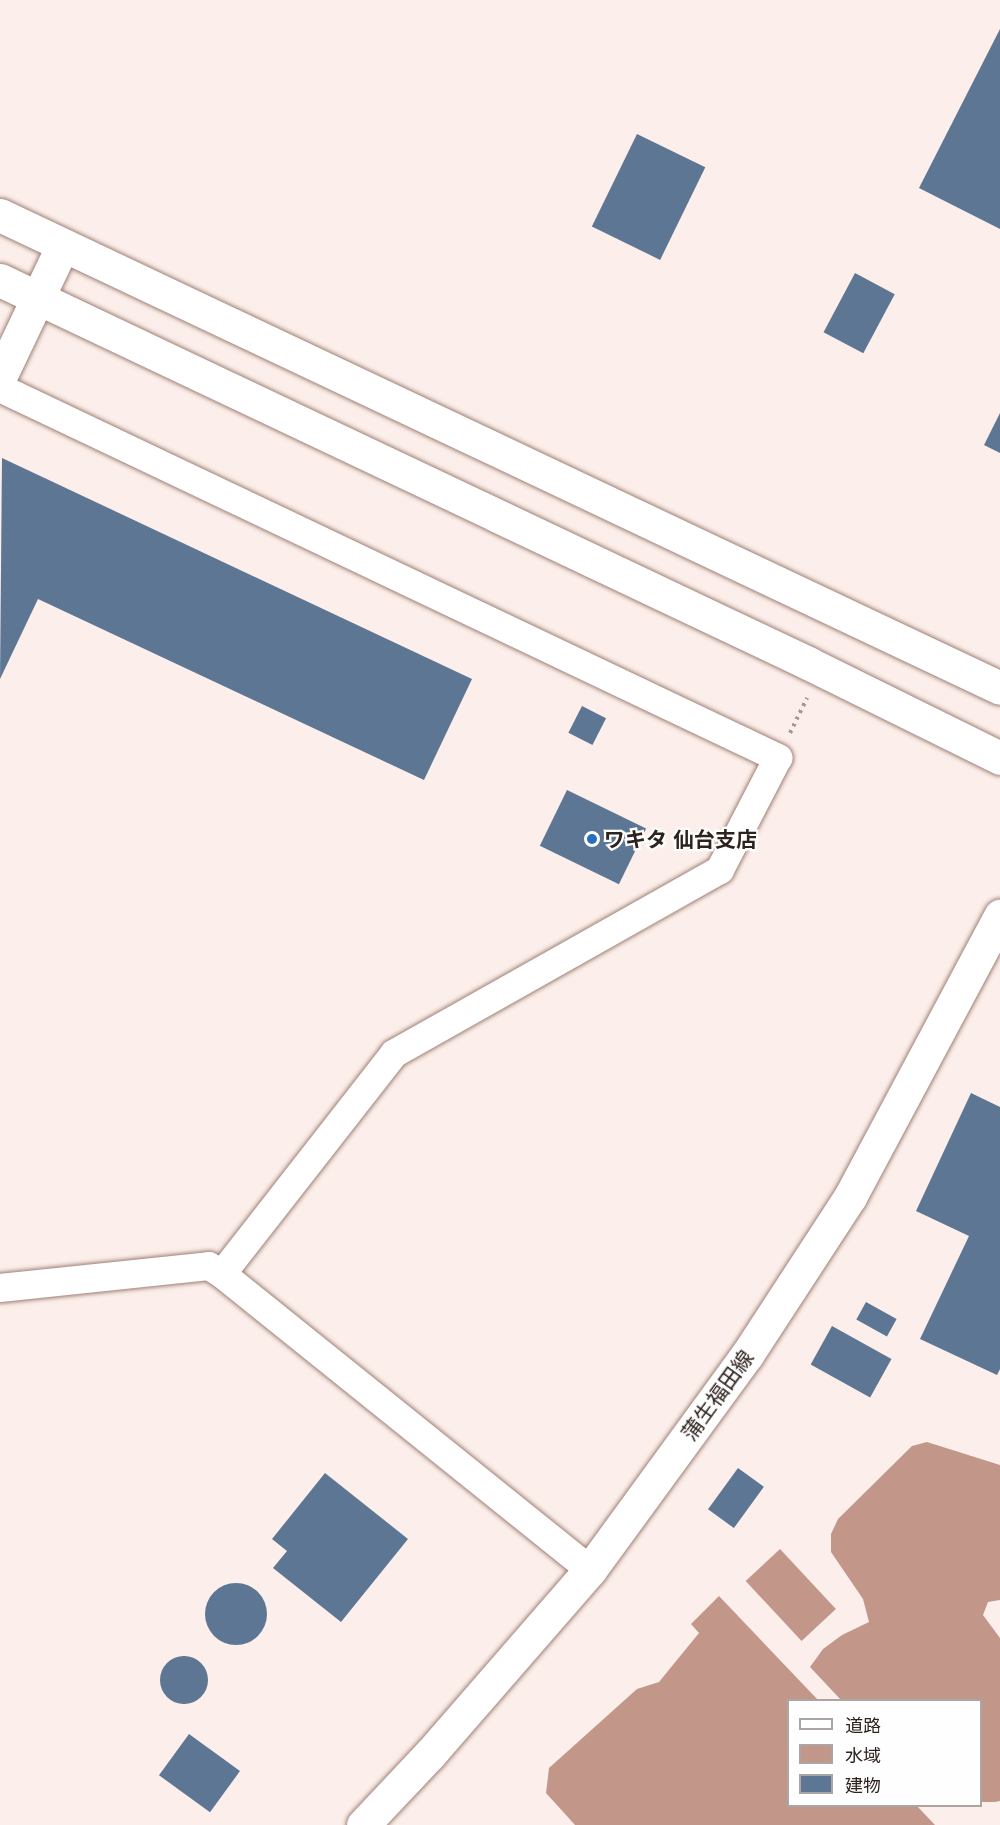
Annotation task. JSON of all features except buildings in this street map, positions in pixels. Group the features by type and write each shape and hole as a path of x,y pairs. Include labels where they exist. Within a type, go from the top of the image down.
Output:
{"street":[{"path":"0,215 1000,688"},
{"path":"0,377 63,245"},
{"path":"0,280 789,654 1000,758"},
{"path":"0,388 778,758 720,870 394,1054 222,1274"},
{"name":"蒲生福田線","path":"363,1825 430,1754 590,1570 747,1355 850,1197 1000,916"},
{"path":"0,1288 209,1266 222,1274 590,1570"}],"path":[{"path":"778,758 807,698"}],"water":[{"path":"927,1442 1000,1465 1000,1600 988,1602 983,1615 1000,1638 1000,1801 982,1802 982,1699 840,1699 810,1667 823,1649 842,1635 869,1622 863,1599 831,1552 831,1534 838,1519 912,1446"},
{"path":"780,1549 836,1609 802,1641 746,1581"},
{"path":"719,1596 817,1699 787,1699 787,1807 918,1807 935,1825 575,1825 546,1793 549,1768 637,1689 659,1682 699,1633 691,1624"}],"place":[{"name":"ワキタ 仙台支店","path":"592,839"}]}
